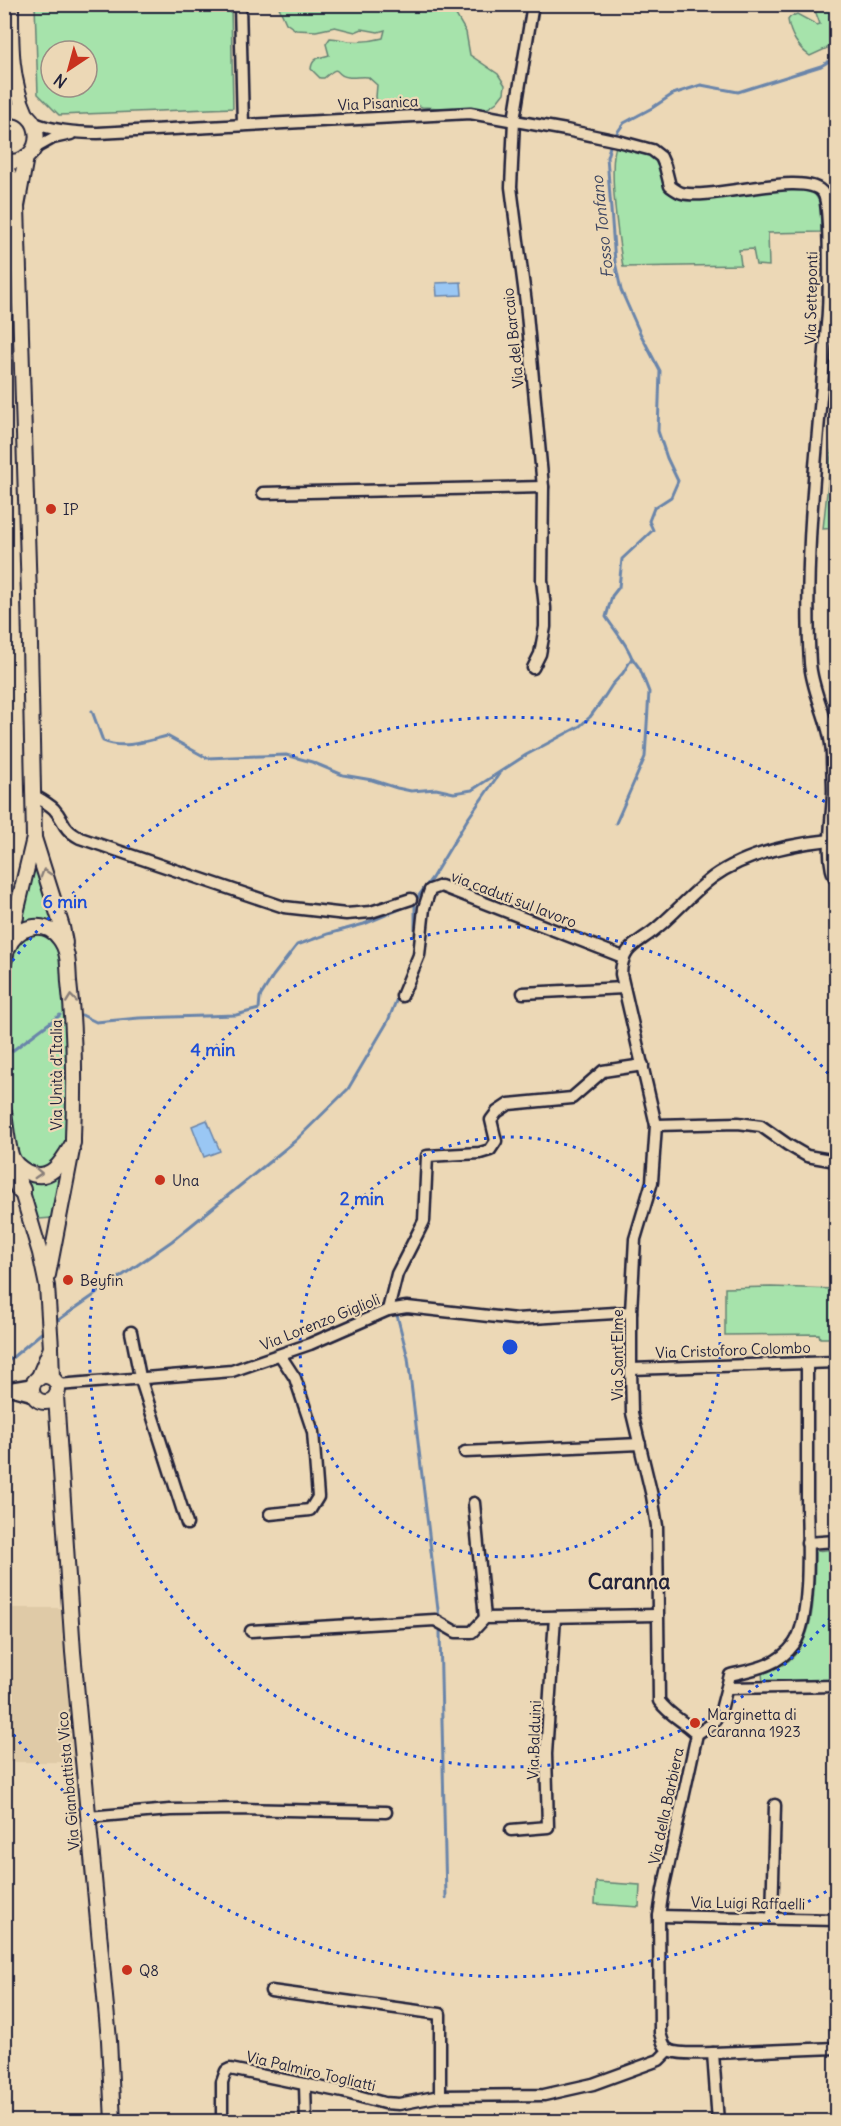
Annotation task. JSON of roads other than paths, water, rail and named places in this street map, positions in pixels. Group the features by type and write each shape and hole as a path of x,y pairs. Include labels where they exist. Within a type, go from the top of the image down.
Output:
{"highway":[{"path":"6,942 14,917"},
{"path":"8,1155 14,1177 21,1190"}],"main road":[{"path":"4,105 8,91 11,57 11,4"},
{"path":"11,57 18,94 30,118"},
{"path":"4,111 16,110 30,118"},
{"name":"Via Unità d'Italia","path":"14,917 34,838 17,206 30,153 37,140 30,118"},
{"path":"17,206 11,179 4,162 12,162 30,153"},
{"name":"Via Unità d'Italia","path":"8,1155 25,1171 41,1176 56,1169 73,1143 75,1050 66,948 62,927 34,838"},
{"path":"4,962 6,942 23,930 37,926 54,932 66,948"},
{"path":"4,1112 8,1155"},
{"path":"47,1286 73,1143"},
{"path":"21,1190 40,1252 47,1286"},
{"name":"Via Gianbattista Vico","path":"47,1286 51,1348 45,1389 58,1438 73,1652 109,2040 113,2121"}],"street":[{"path":"240,4 243,125"},
{"name":"Via del Barcaio","path":"533,4 514,120 511,194 526,303 543,487 542,580 546,608 545,627 540,654 533,668"},
{"name":"Via Pisanica","path":"30,153 52,138 77,133 470,114 514,120"},
{"name":"Via Pisanica","path":"30,118 47,128 77,133"},
{"name":"Via Setteponti","path":"514,120 652,150 661,157 670,186 680,193 698,195 788,184 815,186 824,194 827,210 828,306 808,573 810,666 834,743"},
{"path":"262,493 543,487"},
{"path":"834,743 830,840 832,866 837,880"},
{"path":"33,795 57,811 63,826 80,838 284,907 346,914 371,912 411,899"},
{"path":"622,959 626,951 656,929 715,875 748,859 780,848 830,840"},
{"name":"via caduti sul lavoro","path":"402,996 419,955 424,908 430,890 441,886 622,959"},
{"name":"Via Sant'Elme","path":"622,959 621,974 656,1125 652,1182 635,1239 631,1368 632,1413 657,1526 659,1701 669,1714 697,1734"},
{"path":"523,993 624,988"},
{"path":"388,1310 397,1274 424,1221 427,1156 480,1153 490,1150 496,1141 491,1120 497,1112 509,1104 572,1098 603,1071 643,1065"},
{"path":"656,1125 738,1123 761,1126 807,1156 837,1161"},
{"name":"Via Lorenzo Giglioli","path":"7,1389 45,1389 140,1377 232,1371 280,1355 388,1310 407,1307 516,1319 631,1312"},
{"path":"131,1332 140,1377 187,1524"},
{"path":"270,1514 310,1510 318,1497 313,1432 295,1378 280,1355"},
{"name":"Via Cristoforo Colombo","path":"631,1368 837,1362"},
{"name":"Via della Barbiera","path":"669,2050 660,2033 659,1916 697,1734 713,1723 721,1710 730,1676 774,1663 782,1657 795,1643 804,1618 807,1543 807,1363"},
{"path":"465,1452 640,1444"},
{"path":"474,1503 485,1618"},
{"path":"807,1543 837,1541"},
{"path":"251,1631 435,1620 456,1632 472,1632 485,1618 657,1615"},
{"name":"Via Balduini","path":"511,1830 548,1827 546,1754 555,1617"},
{"path":"727,1689 837,1686"},
{"path":"772,1918 775,1805"},
{"path":"88,1817 170,1810 386,1812"},
{"name":"Via Luigi Raffaelli","path":"659,1916 837,1920"},
{"path":"271,1991 440,2014 440,2097"},
{"path":"669,2050 713,2053 837,2048"},
{"name":"Via Palmiro Togliatti","path":"222,2121 222,2082 226,2071 230,2069 343,2092 384,2103 399,2104 440,2097 544,2095 570,2091 659,2060 669,2050"},
{"path":"713,2053 718,2121"},
{"path":"305,2084 306,2121"}],"water":[{"path":"461,282 462,295 437,296 436,283"},
{"path":"207,1120 220,1151 204,1157 192,1126"}],"waterway":[{"name":"Fosso Tonfano","path":"614,137 624,123 673,94 701,85 738,92 821,66 836,57"},
{"name":"Fosso Tonfano","path":"92,711 103,741 111,744 135,744 167,736 207,758 286,755 312,762 343,775 372,780 397,788 411,791 436,789 454,793 472,790 526,755 580,726 590,717 632,658 624,642 606,617 612,596 619,587 622,559 653,530 649,521 654,508 671,497 678,481 658,431 660,371 621,290 615,262 607,157 611,143"},
{"path":"616,823 645,757 649,692 640,669 632,658"},
{"path":"415,901 499,774"},
{"path":"415,901 415,945"},
{"path":"82,1015 96,1022 139,1018 236,1015 259,1009 260,997 297,945 364,924 407,906"},
{"path":"57,1321 172,1241 295,1141 348,1089 388,1021 398,996"},
{"path":"12,1051 60,1015"},
{"path":"397,1315 408,1358 439,1618"},
{"path":"6,1382 7,1362 45,1330"},
{"path":"4,1404 7,1399"},
{"path":"440,1632 446,1898"}],"place":[{"name":"IP","path":"51,509"},
{"name":"Una","path":"160,1180"},
{"name":"Beyfin","path":"68,1280"},
{"name":"Marginetta di Caranna 1923","path":"695,1723"},
{"name":"Q8","path":"127,1970"}],"district":[{"name":"Caranna","path":"629,1581"}]}
